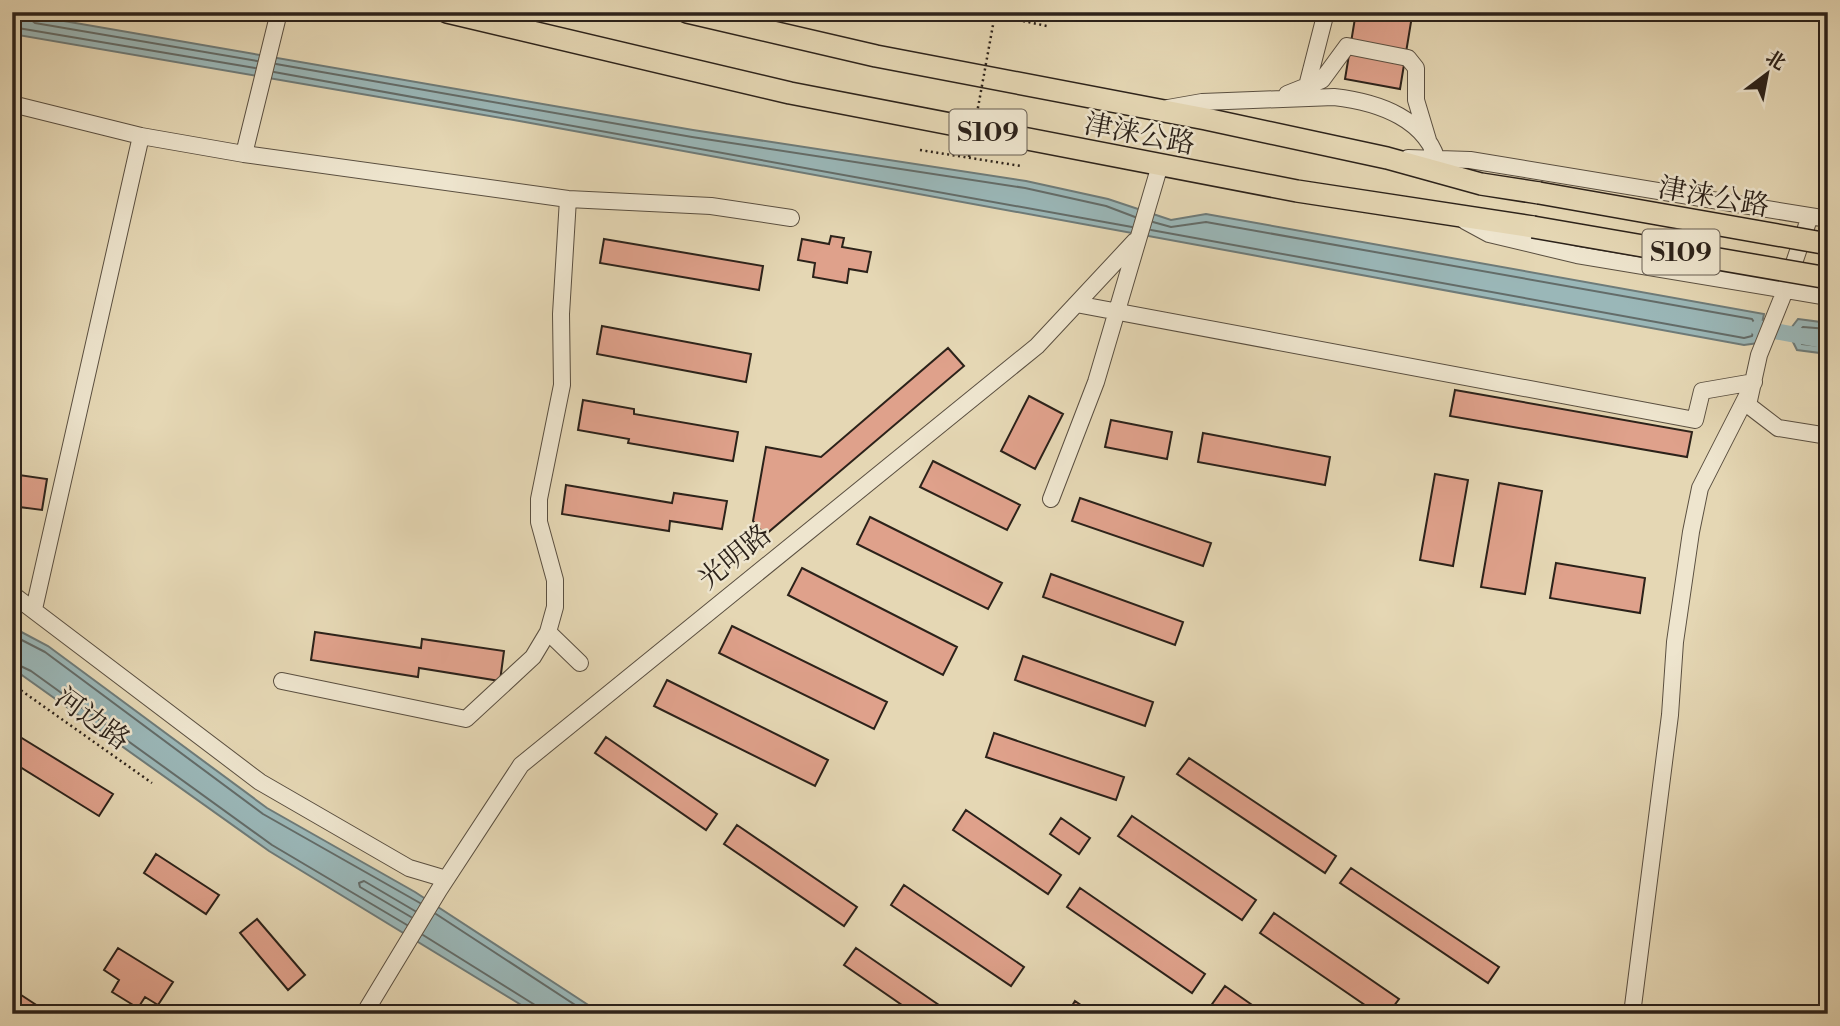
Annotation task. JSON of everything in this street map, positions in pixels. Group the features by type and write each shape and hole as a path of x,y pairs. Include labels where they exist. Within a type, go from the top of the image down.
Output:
{"highway":[{"name":"津涞公路","path":"447,12 790,93 1160,165 1828,278"},
{"name":"津涞公路","path":"687,12 876,56 1387,158 1439,165 1480,184 1828,244"}],"street":[{"path":"244,153 279,12"},
{"path":"1307,86 1326,12"},
{"path":"1275,99 1326,77 1347,46 1408,58 1416,68 1416,100 1439,165 1491,163 1828,219"},
{"path":"1155,110 1202,102 1335,97 1372,103 1404,120 1429,141"},
{"path":"12,104 141,136 244,153 568,198 711,206 791,218"},
{"path":"34,609 141,136"},
{"name":"光明路","path":"364,1014 442,884 521,765 1037,346 1135,241 1160,165"},
{"path":"282,681 466,719 533,657 548,632 555,607 555,580 539,522 539,499 562,385 561,314 568,198"},
{"path":"1810,216 1759,355 1748,405 1778,428 1828,436"},
{"path":"1457,217 1489,234 1520,242 1783,294 1828,298"},
{"path":"1051,499 1096,382 1135,241"},
{"path":"1076,304 1695,420 1702,391 1754,382"},
{"path":"1632,1014 1670,715 1675,642 1691,532 1700,488 1754,382"},
{"path":"12,594 260,782 409,868 442,884"},
{"path":"548,632 580,663"}],"path":[{"path":"980,12 1047,26"},
{"path":"969,157 995,15"},
{"path":"920,150 1021,166"},
{"name":"河边路","path":"12,684 152,783"}],"water":[{"path":"12,12 693,130 1026,181 1108,199 1171,220 1206,214 1764,314 1758,343 1744,345 525,122 12,34"},
{"path":"1798,319 1828,323 1828,354 1797,350 1788,332"},
{"path":"12,627 48,646 267,808 415,892 602,1014 536,1014 269,851 12,668"}],"building":[{"path":"1356,12 1412,16 1400,89 1345,79"},
{"path":"831,236 844,238 842,247 871,252 867,272 849,269 847,283 813,277 815,263 798,260 802,239 829,244"},
{"path":"604,239 763,266 759,290 600,263"},
{"path":"602,326 751,354 746,382 597,354"},
{"path":"948,348 964,366 765,535 753,521 766,447 821,457"},
{"path":"1455,390 1692,432 1687,457 1450,416"},
{"path":"1029,396 1063,414 1035,469 1001,451"},
{"path":"583,400 634,409 634,414 738,432 733,461 628,443 629,439 578,430"},
{"path":"1111,420 1172,432 1167,459 1105,447"},
{"path":"1203,433 1330,457 1325,485 1198,462"},
{"path":"933,461 1020,505 1007,530 920,487"},
{"path":"12,474 47,479 42,510 12,506"},
{"path":"1435,474 1468,480 1453,566 1420,560"},
{"path":"1499,483 1542,491 1525,594 1481,587"},
{"path":"566,485 672,503 674,493 727,501 722,529 670,521 669,531 562,514"},
{"path":"1080,498 1211,543 1203,566 1072,521"},
{"path":"870,517 1002,583 988,609 857,544"},
{"path":"1556,563 1645,578 1640,613 1550,598"},
{"path":"802,568 957,647 943,675 788,595"},
{"path":"1051,574 1183,622 1175,645 1043,597"},
{"path":"732,626 887,702 874,729 719,653"},
{"path":"315,632 421,648 422,639 504,651 500,681 419,668 418,677 311,660"},
{"path":"1023,656 1153,702 1145,726 1015,680"},
{"path":"667,680 828,760 815,786 654,706"},
{"path":"12,732 113,794 99,816 12,762"},
{"path":"994,733 1124,777 1116,800 986,757"},
{"path":"606,737 717,814 706,830 595,753"},
{"path":"1189,758 1336,856 1325,873 1177,774"},
{"path":"966,810 1061,875 1048,894 953,830"},
{"path":"1132,816 1256,900 1242,920 1118,836"},
{"path":"1061,818 1090,838 1079,854 1050,834"},
{"path":"737,825 857,907 844,926 724,844"},
{"path":"156,854 219,895 206,914 144,873"},
{"path":"1351,868 1499,967 1488,983 1340,883"},
{"path":"904,885 1024,967 1011,986 891,905"},
{"path":"1080,888 1205,974 1192,993 1067,907"},
{"path":"1274,913 1399,999 1388,1014 1378,1014 1260,933"},
{"path":"257,919 305,975 288,990 240,933"},
{"path":"118,948 173,982 158,1005 145,997 138,1008 112,992 119,980 104,970"},
{"path":"856,948 952,1014 915,1014 844,965"},
{"path":"1225,986 1265,1014 1220,1014 1210,1007"},
{"path":"12,989 50,1014 12,1014"},
{"path":"1075,1001 1094,1014 1067,1014"}],"waterway":[{"path":"1758,328 1828,341"}]}
